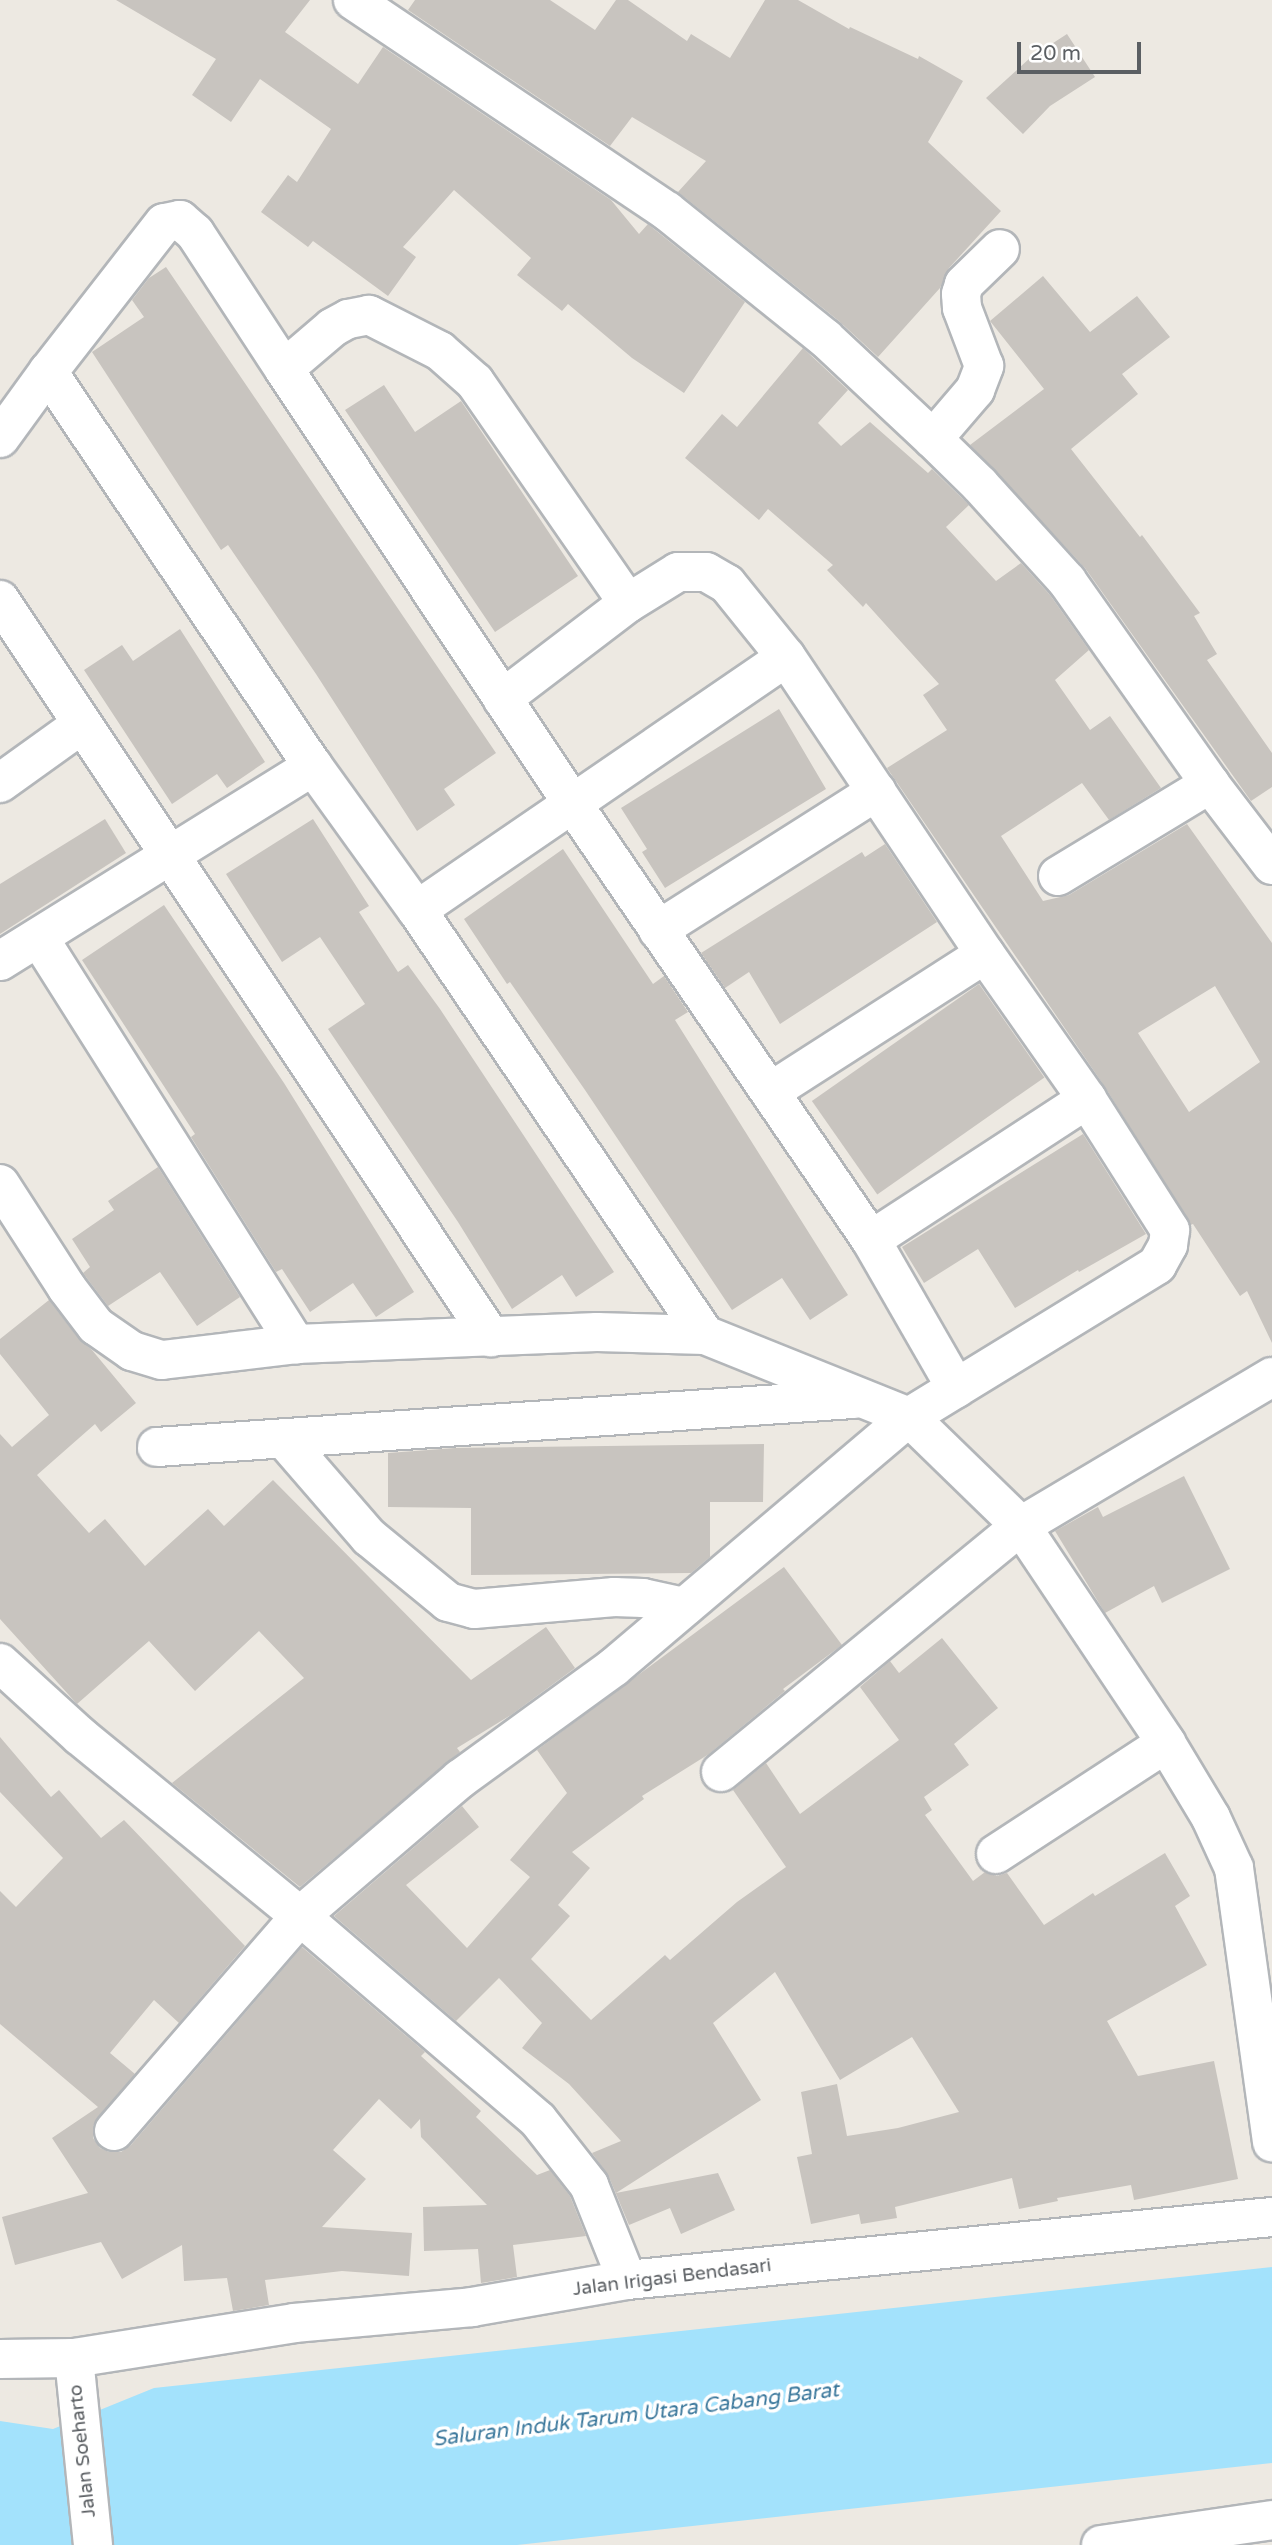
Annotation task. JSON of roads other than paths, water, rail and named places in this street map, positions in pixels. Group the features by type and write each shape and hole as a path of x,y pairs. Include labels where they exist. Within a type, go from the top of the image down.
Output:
{"street":[{"path":"354,0 667,211 825,338 933,439 980,485 1067,581 1210,784 1272,865"},
{"path":"0,438 164,223 180,220 195,233 502,699 871,1240 956,1388"},
{"path":"933,439 975,390 984,366 962,308 961,294 964,284 1000,249"},
{"path":"284,369 332,328 348,319 369,315 440,351 475,382 628,603"},
{"path":"48,372 313,766 417,910 705,1335"},
{"path":"114,2131 300,1916 460,1779 555,1712 684,1608 909,1417 1157,1265 1168,1245 1170,1230 1087,1099 985,954 786,657 727,584 706,572 678,572 628,603 502,699"},
{"path":"0,600 491,1337"},
{"path":"417,910 786,657"},
{"path":"0,782 82,724"},
{"path":"0,961 313,766"},
{"path":"1058,876 1210,784"},
{"path":"658,930 877,791"},
{"path":"39,938 296,1343"},
{"path":"770,1092 985,954"},
{"path":"871,1240 1087,1099"},
{"path":"0,1184 67,1288 96,1326 132,1351 162,1360 296,1343 597,1332 705,1335 909,1417 1021,1526 1166,1742 1211,1818 1234,1868 1272,2142"},
{"path":"721,1772 1021,1526 1272,1377"},
{"path":"157,1447 863,1399"},
{"path":"284,1439 369,1537 448,1602 474,1609 614,1597 643,1598 684,1608"},
{"path":"0,1663 80,1736 300,1916 538,2120 589,2185 627,2280"},
{"path":"996,1854 1166,1742"},
{"name":"Jalan Irigasi Bendasari","path":"0,2359 74,2358 294,2323 472,2307 627,2280 1272,2217"},
{"name":"Jalan Soeharto","path":"74,2358 93,2545"},
{"path":"1101,2545 1272,2520"}],"water":[{"name":"Saluran Induk Tarum Utara Cabang Barat","path":"1272,2267 1272,2463 517,2545 0,2545 0,2421 53,2429 154,2388"}]}
